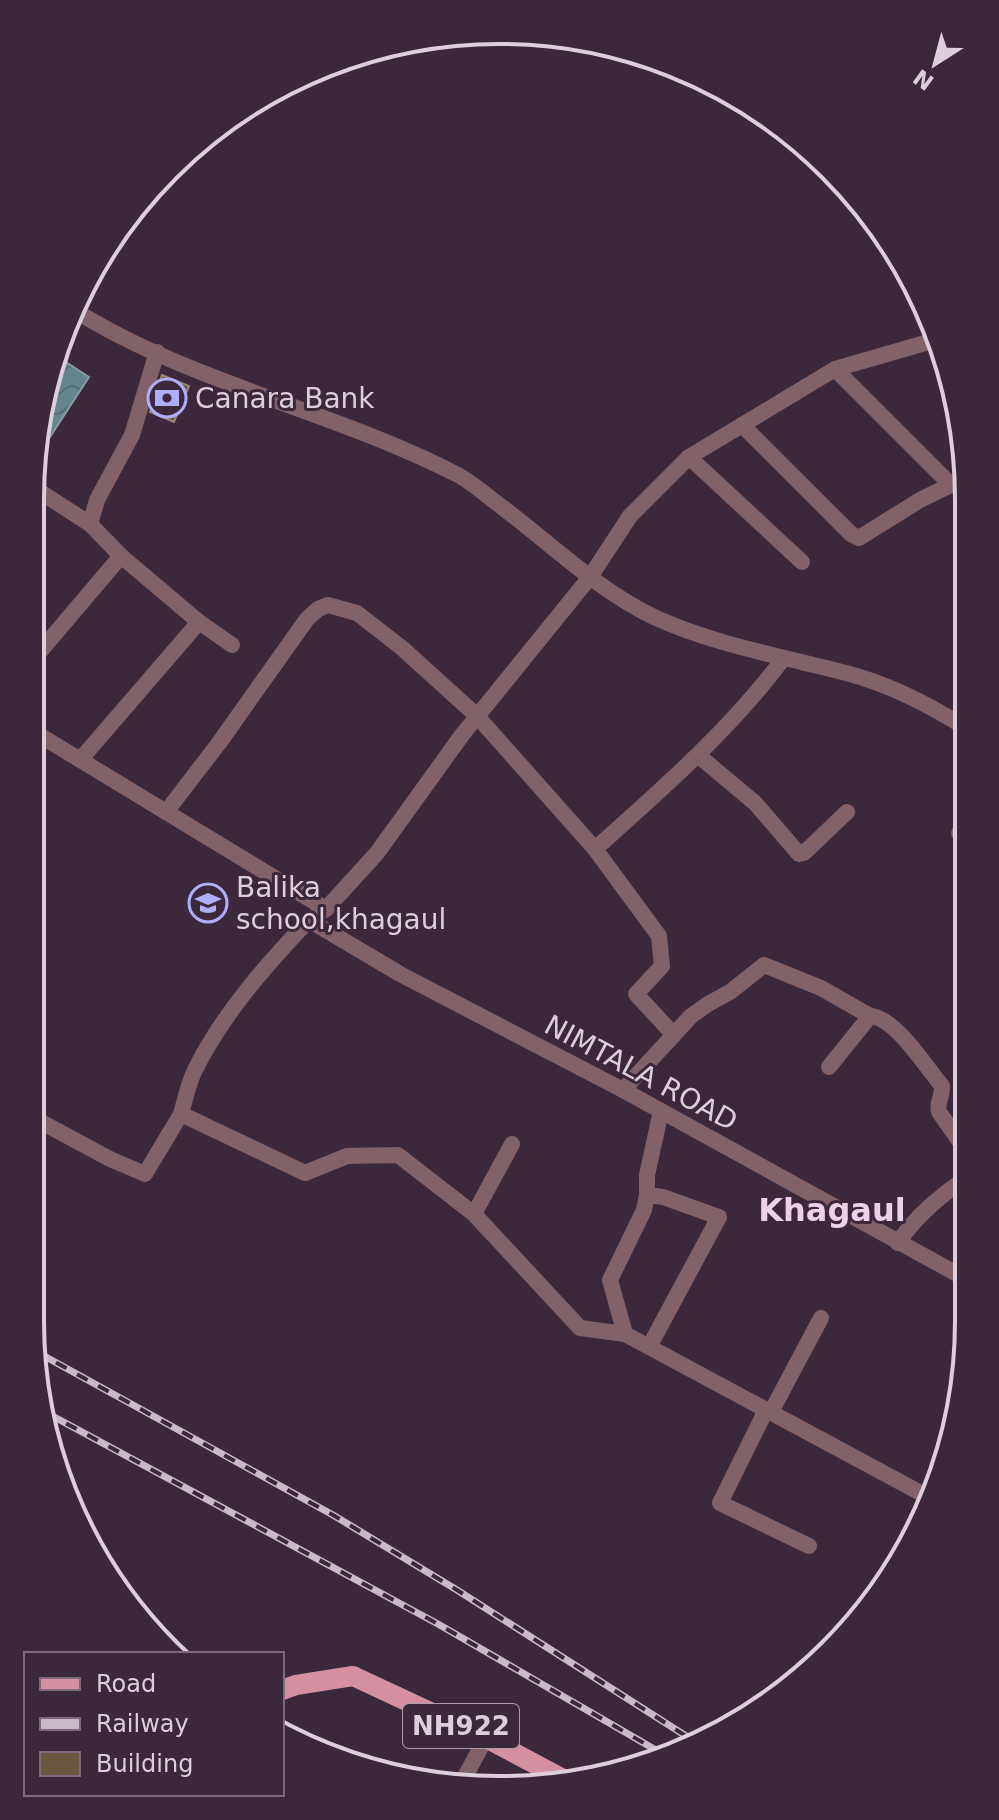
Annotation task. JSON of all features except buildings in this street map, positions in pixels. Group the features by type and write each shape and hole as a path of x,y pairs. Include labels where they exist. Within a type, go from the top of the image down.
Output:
{"main road":[{"name":"NH922","path":"284,1689 353,1676 486,1738 551,1773"}],"street":[{"path":"83,316 225,382 363,433 461,476 590,577 654,617 760,654 848,673 923,701 955,721"},
{"path":"44,1124 145,1174 181,1114 193,1073 229,1015 282,948 309,920 326,909 377,853 477,716 590,577 630,516 689,457 835,369 927,342"},
{"path":"90,524 97,500 132,435 157,352"},
{"path":"835,369 954,478"},
{"path":"742,425 851,534 859,538 954,483"},
{"path":"689,457 802,562"},
{"path":"44,494 90,524 121,556 199,622 232,645"},
{"path":"44,647 121,556"},
{"path":"166,812 307,619 328,605 357,613 402,648 477,716 595,849 659,936 662,966 636,994 674,1035"},
{"path":"80,760 199,622"},
{"path":"595,849 699,756 751,702 783,659"},
{"path":"44,738 326,909"},
{"path":"699,756 755,803 799,854 804,853 847,812"},
{"name":"NIMTALA ROAD","path":"309,920 400,974 623,1090 955,1273"},
{"path":"623,1090 699,1010 730,992 764,965 821,988 891,1025 942,1086 937,1107 955,1135"},
{"path":"829,1067 870,1016"},
{"path":"625,1334 610,1280 644,1210 647,1175 661,1111"},
{"path":"181,1114 305,1173 347,1156 398,1155 474,1214 580,1328 625,1334 921,1493"},
{"path":"474,1214 512,1144"},
{"path":"898,1243 912,1222 955,1186"},
{"path":"647,1195 663,1197 719,1217 649,1347"},
{"path":"809,1546 720,1503 821,1318"},
{"path":"466,1775 486,1738"}],"water":[{"path":"66,362 89,377 48,440"}],"railway":[{"path":"46,1357 333,1515 686,1736"},
{"path":"55,1417 438,1624 654,1749"}],"place":[{"name":"Canara Bank","path":"167,398"},
{"name":"Balika school,khagaul","path":"208,903"}],"district":[{"name":"Khagaul","path":"832,1210"}]}
